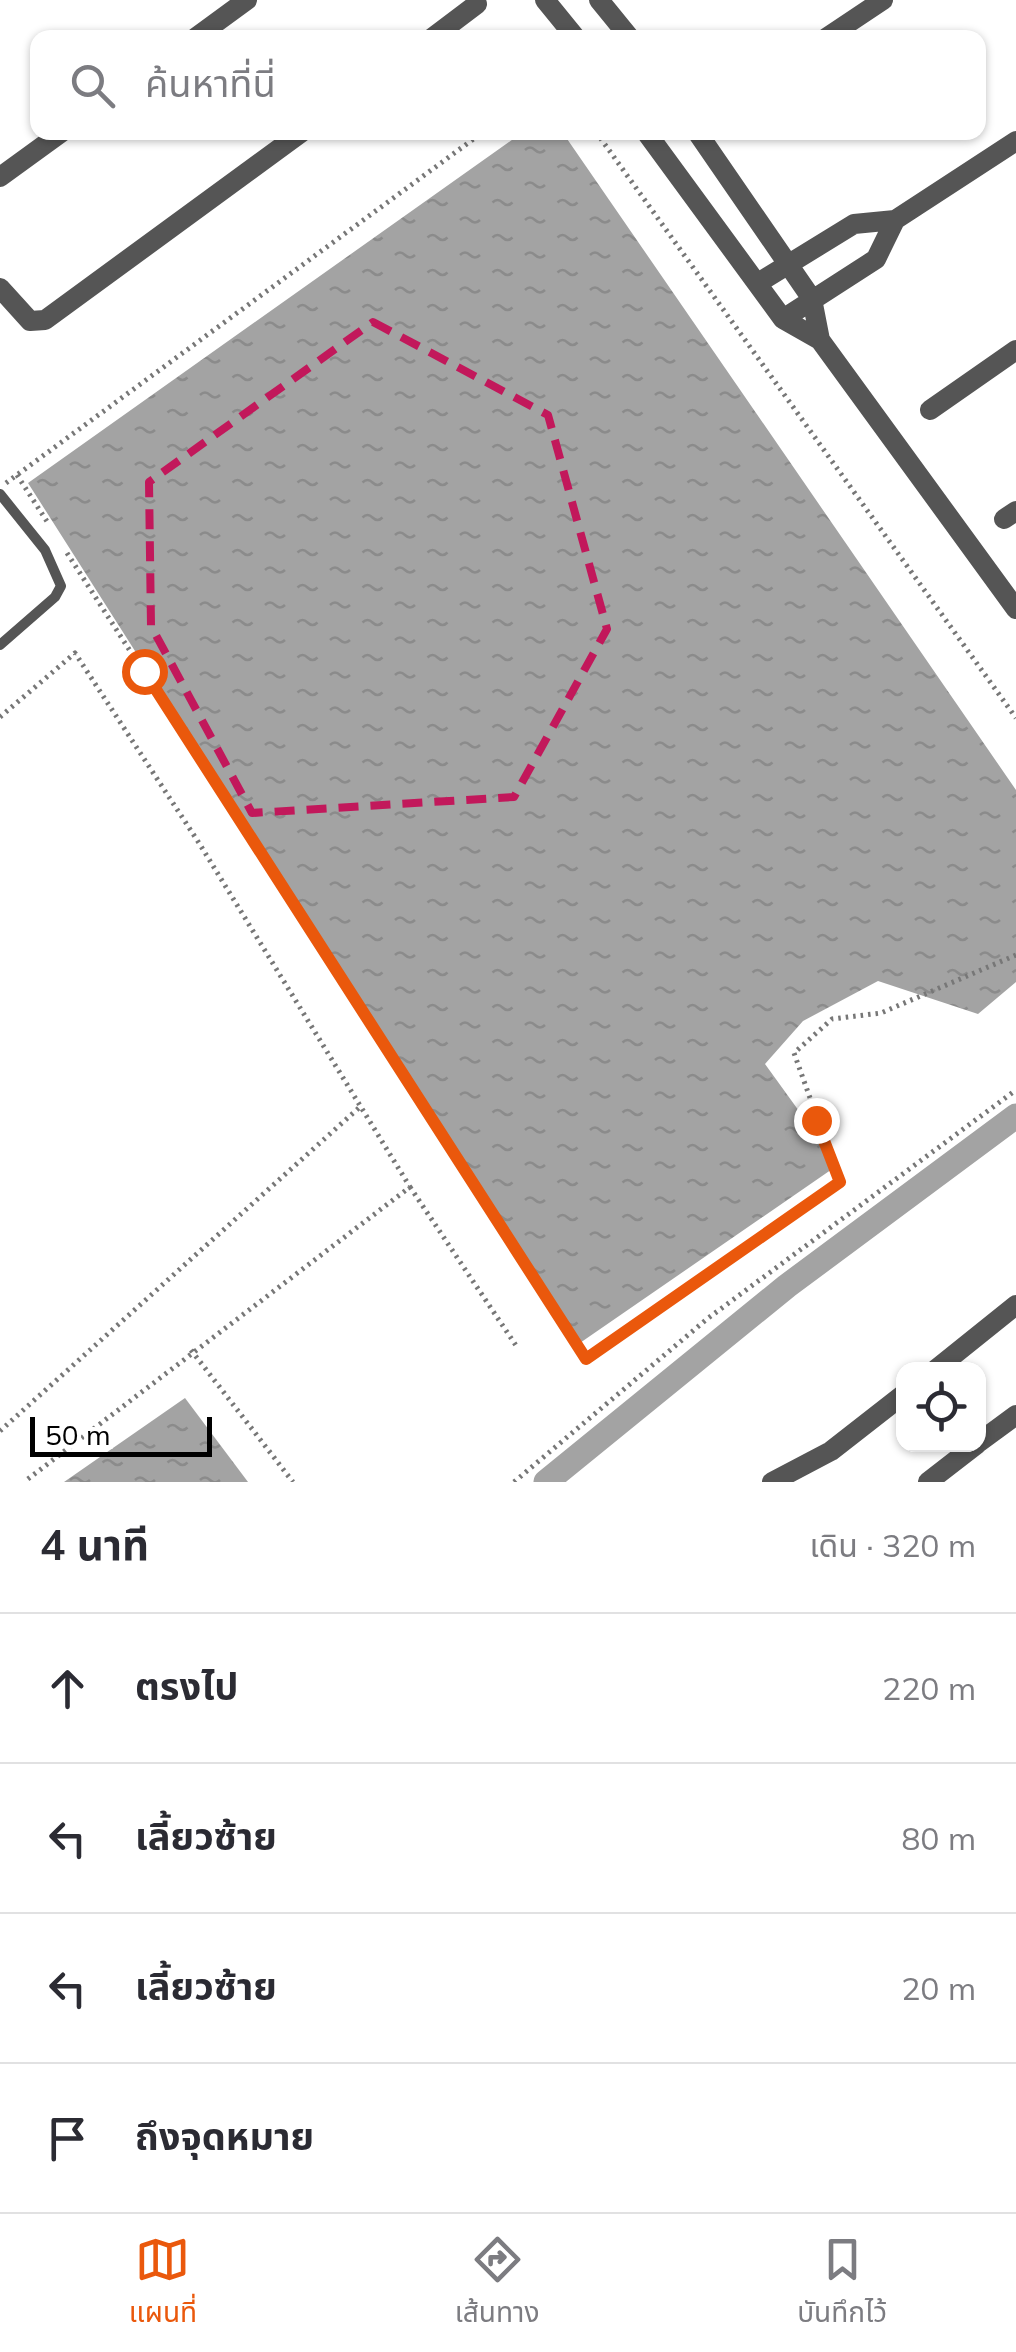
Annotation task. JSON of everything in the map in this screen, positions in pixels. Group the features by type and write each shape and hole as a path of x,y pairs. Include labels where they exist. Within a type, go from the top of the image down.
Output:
{"street":[{"path":"206,30 247,0"},
{"path":"545,0 569,30"},
{"path":"599,0 623,30"},
{"path":"838,30 883,0"},
{"path":"443,30 477,4"},
{"path":"0,177 51,140"},
{"path":"0,288 30,320 45,320 291,140"},
{"path":"652,140 783,319 820,340 1016,609"},
{"path":"704,140 812,299 820,340"},
{"path":"758,283 854,224 895,220 1016,141"},
{"path":"783,319 876,259 895,220"},
{"path":"930,410 1016,350"},
{"path":"945,1362 1016,1305"},
{"path":"772,1482 831,1451 896,1400"},
{"path":"986,1438 1016,1415"},
{"path":"928,1482 967,1452"}],"lane":[{"path":"0,494 45,550 61,586 55,597 0,645"}],"path":[{"path":"49,525 17,475 473,140"},
{"path":"602,140 1016,718"},
{"path":"60,542 586,1359 840,1182 794,1053 832,1019 881,1012 1016,955"},
{"path":"0,716 74,653 200,842 410,1187 517,1347"},
{"path":"514,1482 707,1319 1016,1090"},
{"path":"0,1431 361,1106"},
{"path":"24,1482 191,1350 410,1187"},
{"path":"191,1350 293,1482"}],"highlighted area":[{"path":"373,322 548,415 607,629 514,797 252,813 151,626 149,482"}],"water":[{"path":"512,140 568,140 1016,790 1016,982 978,1014 878,981 803,1021 765,1064 838,1165 577,1345 28,483"},
{"path":"185,1398 248,1482 64,1482"}],"waterway":[{"path":"546,1482 787,1286 1016,1116"}],"route":[{"path":"144,671 586,1359 840,1182 816,1120"}]}
